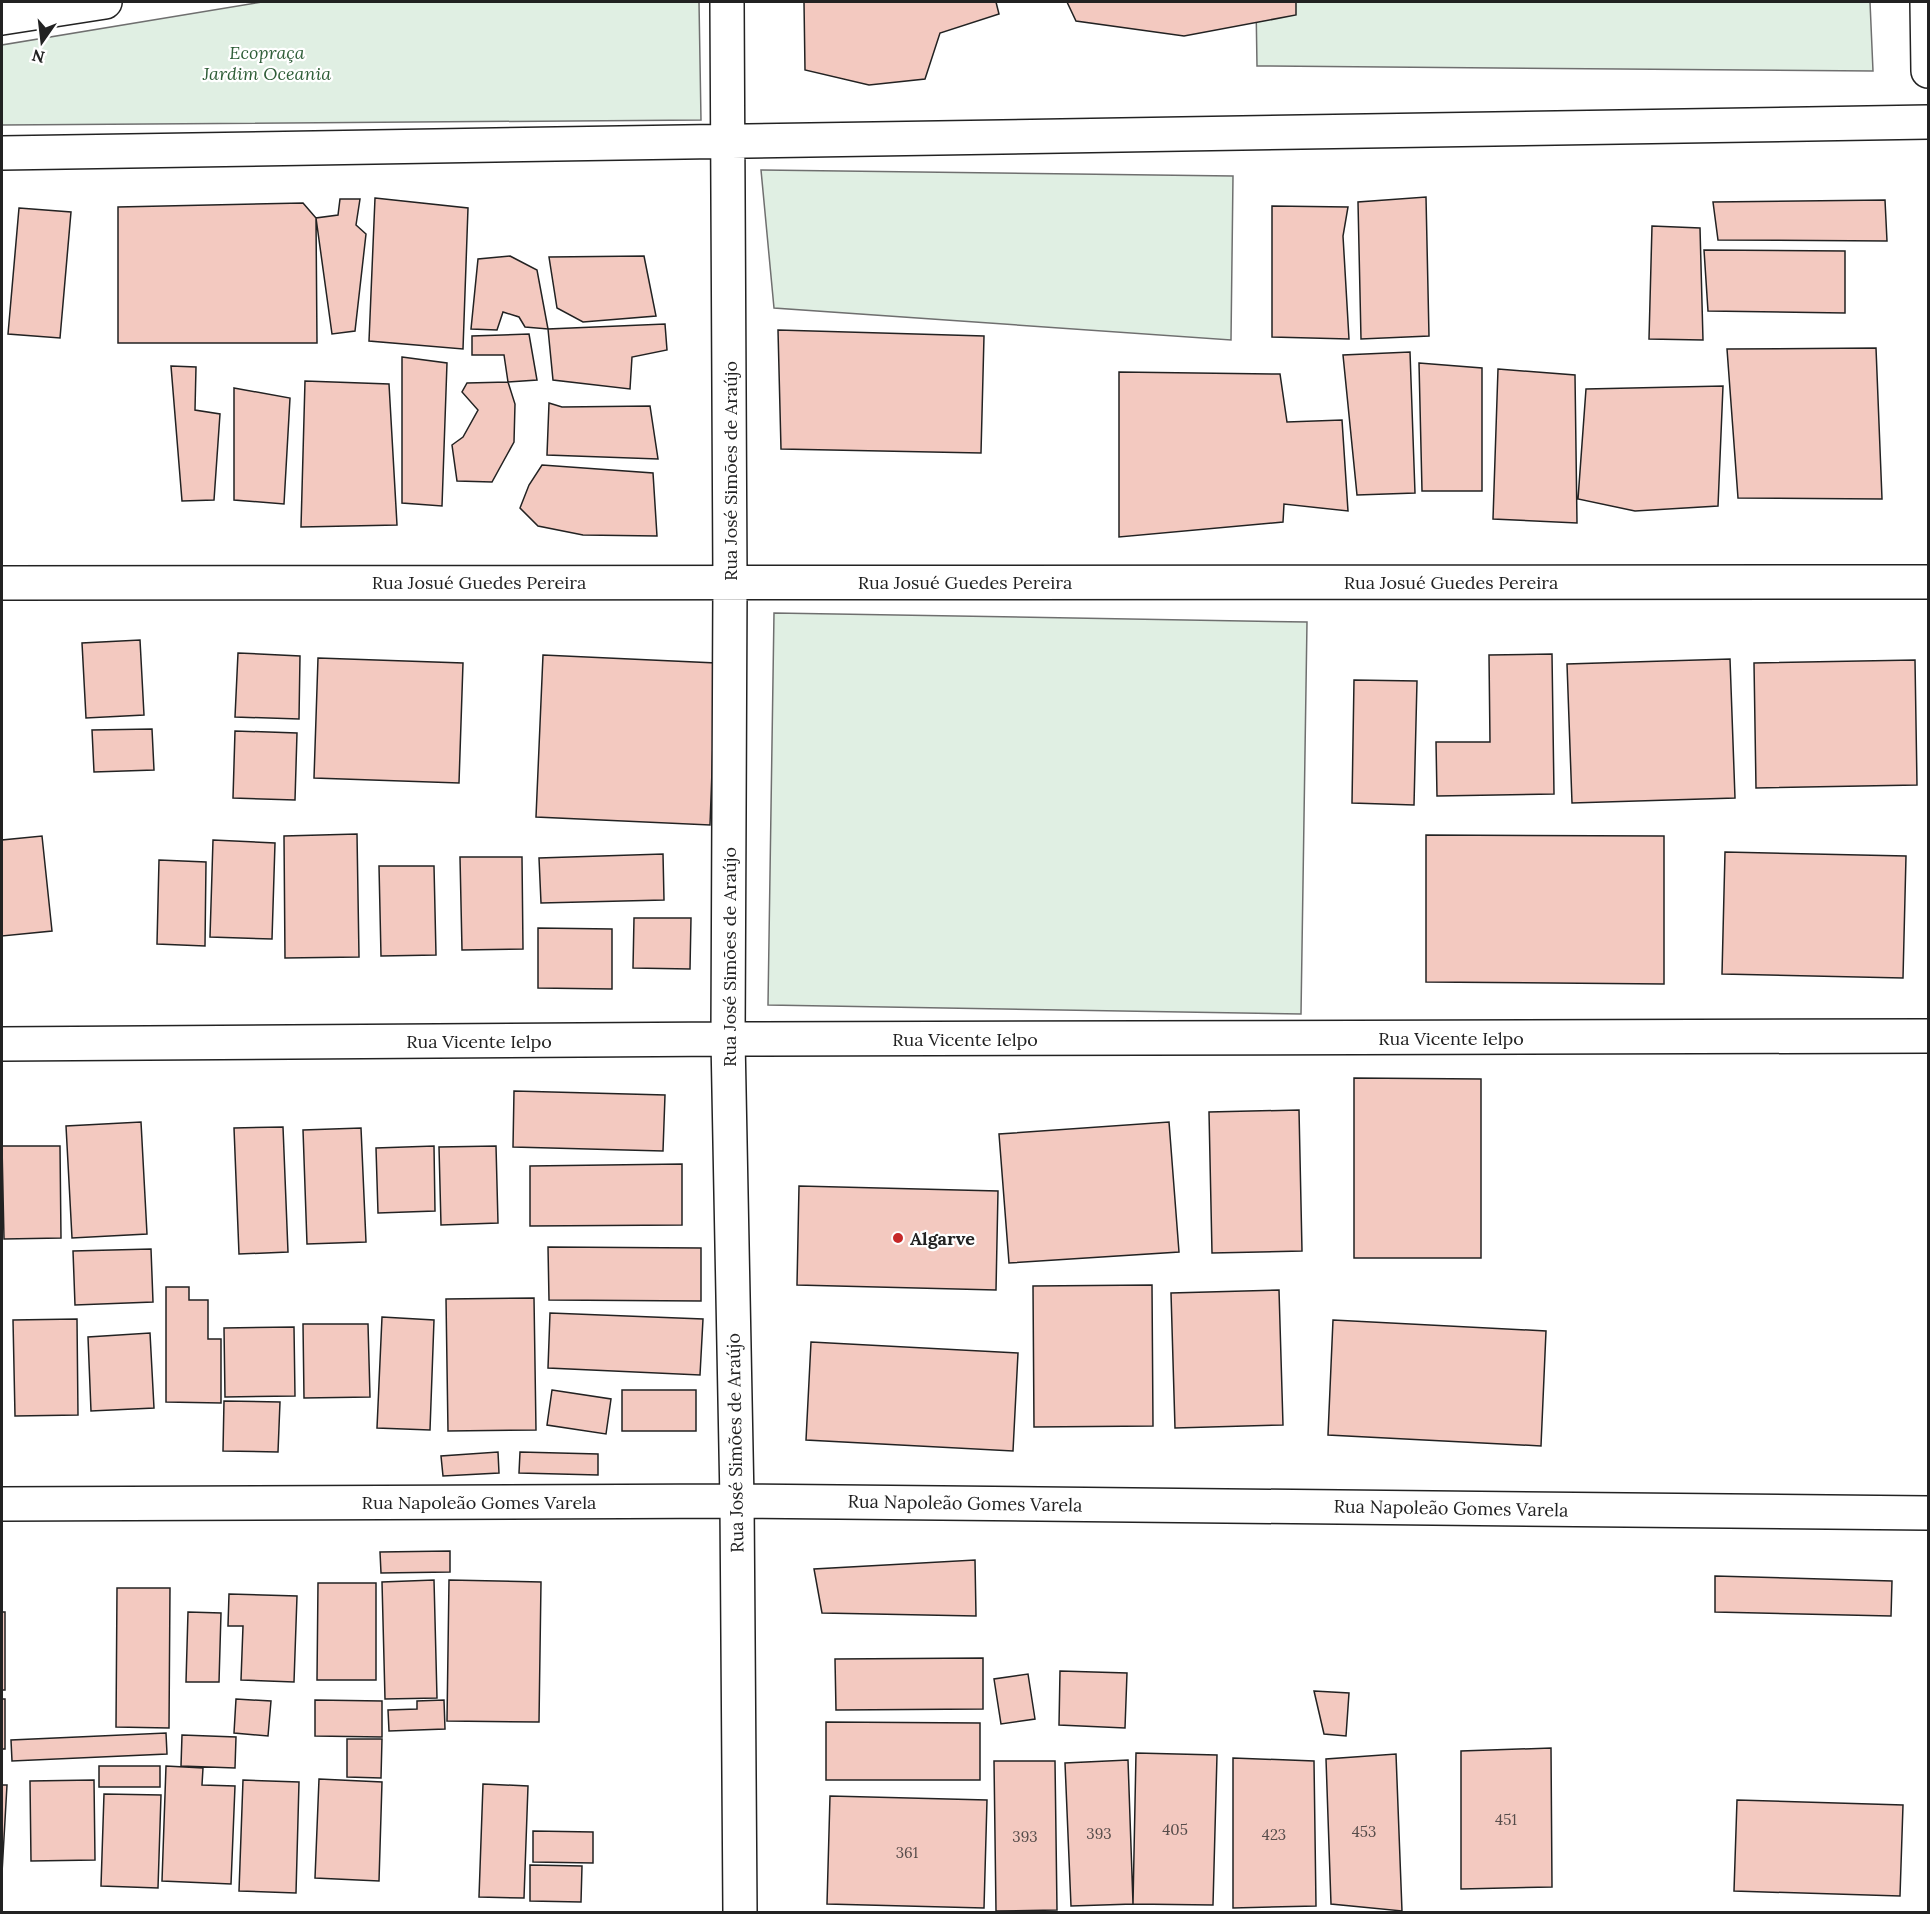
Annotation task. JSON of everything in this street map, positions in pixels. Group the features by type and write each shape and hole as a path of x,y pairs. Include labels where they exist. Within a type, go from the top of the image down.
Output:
{"street":[{"path":"2,18 97,2"},
{"name":"Rua José Simões de Araújo","path":"728,2 730,582 728,1039 737,1501 740,1912"},
{"path":"1927,2 1929,71"},
{"path":"2,153 1929,122"},
{"name":"Rua Josué Guedes Pereira","path":"2,583 1929,582"},
{"name":"Rua Vicente Ielpo","path":"2,1044 728,1039 1929,1036"},
{"name":"Rua Napoleão Gomes Varela","path":"2,1504 737,1501 1929,1513"}],"green space":[{"name":"Ecopraça Jardim Oceania","path":"262,2 699,2 701,120 2,125 2,45"},
{"path":"1256,2 1870,2 1873,71 1257,66"},
{"path":"761,170 1233,176 1231,340 774,308"},
{"path":"774,613 1307,622 1301,1014 768,1005"}],"building":[{"path":"804,2 996,2 999,14 940,33 925,79 869,85 805,70"},
{"path":"1067,2 1296,2 1296,15 1184,36 1076,21"},
{"path":"1426,197 1429,336 1361,339 1358,202"},
{"path":"375,198 468,208 463,349 369,341"},
{"path":"340,199 360,199 356,225 366,234 355,331 332,334 316,218 338,215"},
{"path":"1885,200 1887,241 1718,240 1713,202"},
{"path":"303,203 316,218 317,343 118,343 118,207"},
{"path":"1272,206 1348,207 1343,236 1349,339 1272,337"},
{"path":"19,208 71,212 60,338 8,334"},
{"path":"1652,226 1700,228 1703,340 1649,339"},
{"path":"1704,250 1845,251 1845,313 1708,311"},
{"path":"510,256 537,270 548,329 525,327 519,317 503,312 497,330 471,329 478,259"},
{"path":"644,256 656,316 583,322 557,308 549,257"},
{"path":"665,324 667,350 632,357 630,389 553,380 548,329"},
{"path":"778,330 984,336 981,453 781,449"},
{"path":"529,334 537,380 508,382 504,355 472,355 472,336"},
{"path":"1876,348 1882,499 1738,498 1727,349"},
{"path":"1410,352 1415,493 1357,495 1343,355"},
{"path":"402,357 447,363 442,506 402,503"},
{"path":"1419,363 1482,368 1482,491 1422,491"},
{"path":"171,366 196,367 195,410 220,414 214,500 182,501"},
{"path":"1498,369 1575,375 1577,523 1493,519"},
{"path":"1119,372 1280,374 1287,422 1342,420 1348,511 1284,504 1283,522 1119,537"},
{"path":"305,381 389,384 397,525 301,527"},
{"path":"508,382 515,404 514,442 492,482 457,481 452,445 463,437 478,410 462,392 467,383"},
{"path":"1723,386 1718,506 1635,511 1578,499 1586,389"},
{"path":"234,388 290,398 284,504 234,500"},
{"path":"549,403 562,407 650,406 658,459 547,455"},
{"path":"542,465 653,473 657,536 583,535 538,526 520,508 529,485"},
{"path":"140,640 144,715 86,718 82,643"},
{"path":"238,653 300,656 299,719 235,717"},
{"path":"1552,654 1554,794 1437,796 1436,742 1490,742 1489,655"},
{"path":"543,655 716,663 710,825 536,817"},
{"path":"318,658 463,663 459,783 314,778"},
{"path":"1730,659 1735,798 1572,803 1567,664"},
{"path":"1915,660 1917,785 1756,788 1754,663"},
{"path":"1354,680 1417,681 1414,805 1352,803"},
{"path":"152,729 154,770 94,772 92,730"},
{"path":"235,731 297,733 295,800 233,798"},
{"path":"357,834 359,957 285,958 284,836"},
{"path":"1426,835 1664,836 1664,984 1426,982"},
{"path":"42,836 52,931 2,936 2,840"},
{"path":"213,840 275,843 272,939 210,937"},
{"path":"1725,852 1906,856 1903,978 1722,974"},
{"path":"663,854 664,900 541,903 539,858"},
{"path":"460,857 522,857 523,949 462,950"},
{"path":"159,860 206,862 205,946 157,944"},
{"path":"379,866 434,866 436,955 381,956"},
{"path":"634,918 691,918 690,969 633,968"},
{"path":"538,928 612,929 612,989 538,988"},
{"path":"1354,1078 1481,1079 1481,1258 1354,1258"},
{"path":"514,1091 665,1095 663,1151 513,1147"},
{"path":"1299,1110 1302,1251 1212,1253 1209,1112"},
{"path":"141,1122 147,1234 72,1238 66,1126"},
{"path":"1169,1122 1179,1252 1009,1263 999,1134"},
{"path":"283,1127 288,1252 239,1254 234,1128"},
{"path":"361,1128 366,1242 307,1244 303,1130"},
{"path":"2,1146 60,1146 61,1238 4,1239"},
{"path":"434,1146 435,1211 378,1213 376,1148"},
{"path":"496,1146 498,1223 441,1225 439,1147"},
{"path":"682,1164 682,1225 530,1226 530,1166"},
{"name":"Algarve","path":"799,1186 998,1191 996,1290 797,1285"},
{"path":"548,1247 701,1248 701,1301 549,1300"},
{"path":"151,1249 153,1302 75,1305 73,1251"},
{"path":"1152,1285 1153,1426 1034,1427 1033,1286"},
{"path":"166,1287 189,1287 189,1300 208,1300 208,1339 221,1339 221,1403 166,1402"},
{"path":"1279,1290 1283,1425 1175,1428 1171,1293"},
{"path":"534,1298 536,1430 448,1431 446,1299"},
{"path":"550,1313 703,1319 700,1375 548,1368"},
{"path":"382,1317 434,1320 430,1430 377,1428"},
{"path":"77,1319 78,1415 15,1416 13,1320"},
{"path":"1333,1320 1546,1331 1541,1446 1328,1435"},
{"path":"303,1324 368,1324 370,1397 304,1398"},
{"path":"294,1327 295,1396 225,1397 224,1328"},
{"path":"150,1333 154,1408 91,1411 88,1337"},
{"path":"811,1342 1018,1353 1013,1451 806,1440"},
{"path":"552,1390 611,1399 606,1434 547,1425"},
{"path":"622,1390 696,1390 696,1431 622,1431"},
{"path":"224,1401 280,1402 278,1452 223,1451"},
{"path":"498,1452 499,1473 443,1476 441,1456"},
{"path":"520,1452 598,1454 598,1475 519,1473"},
{"path":"450,1551 450,1572 381,1573 380,1552"},
{"path":"975,1560 976,1616 822,1613 814,1569"},
{"path":"1715,1576 1892,1581 1891,1616 1715,1612"},
{"path":"434,1580 437,1698 385,1699 382,1582"},
{"path":"449,1580 541,1582 539,1722 447,1721"},
{"path":"318,1583 376,1583 376,1680 317,1680"},
{"path":"117,1588 170,1588 169,1728 116,1727"},
{"path":"229,1594 297,1596 294,1682 241,1680 243,1626 228,1626"},
{"path":"2,1612 5,1612 5,1690 2,1690"},
{"path":"188,1612 221,1613 219,1682 186,1682"},
{"path":"983,1658 983,1709 836,1710 835,1659"},
{"path":"1060,1671 1127,1673 1125,1728 1059,1725"},
{"path":"1028,1674 1035,1719 1001,1724 994,1679"},
{"path":"1314,1691 1349,1693 1346,1736 1324,1734"},
{"path":"2,1699 5,1699 5,1749 2,1749"},
{"path":"236,1699 271,1701 268,1736 234,1733"},
{"path":"315,1700 382,1701 382,1737 315,1736"},
{"path":"444,1700 445,1729 389,1731 388,1710 417,1709 417,1701"},
{"path":"826,1722 980,1723 980,1780 826,1780"},
{"path":"166,1733 167,1754 12,1761 11,1740"},
{"path":"182,1735 236,1737 235,1768 181,1766"},
{"path":"347,1739 382,1739 381,1778 347,1777"},
{"path":"1551,1748 1552,1887 1461,1889 1461,1751"},
{"path":"1136,1753 1217,1755 1213,1905 1133,1904"},
{"path":"1396,1754 1402,1911 1331,1904 1326,1759"},
{"path":"1233,1758 1314,1761 1316,1906 1233,1908"},
{"path":"1128,1760 1133,1904 1071,1906 1065,1763"},
{"path":"994,1761 1055,1761 1057,1910 996,1911"},
{"path":"99,1766 160,1766 160,1787 99,1787"},
{"path":"166,1766 203,1768 202,1785 235,1786 231,1884 162,1881"},
{"path":"319,1779 382,1782 379,1881 315,1878"},
{"path":"94,1780 95,1860 31,1861 30,1781"},
{"path":"243,1780 299,1782 296,1893 239,1891"},
{"path":"483,1784 528,1786 524,1898 479,1897"},
{"path":"2,1785 7,1785 2,1873"},
{"path":"104,1794 161,1795 158,1888 101,1886"},
{"path":"830,1796 987,1800 984,1908 827,1904"},
{"path":"1737,1800 1903,1805 1900,1896 1734,1891"},
{"path":"533,1831 593,1832 593,1863 533,1862"},
{"path":"530,1865 582,1866 581,1902 530,1901"}],"place":[{"name":"Algarve","path":"898,1238"}]}
